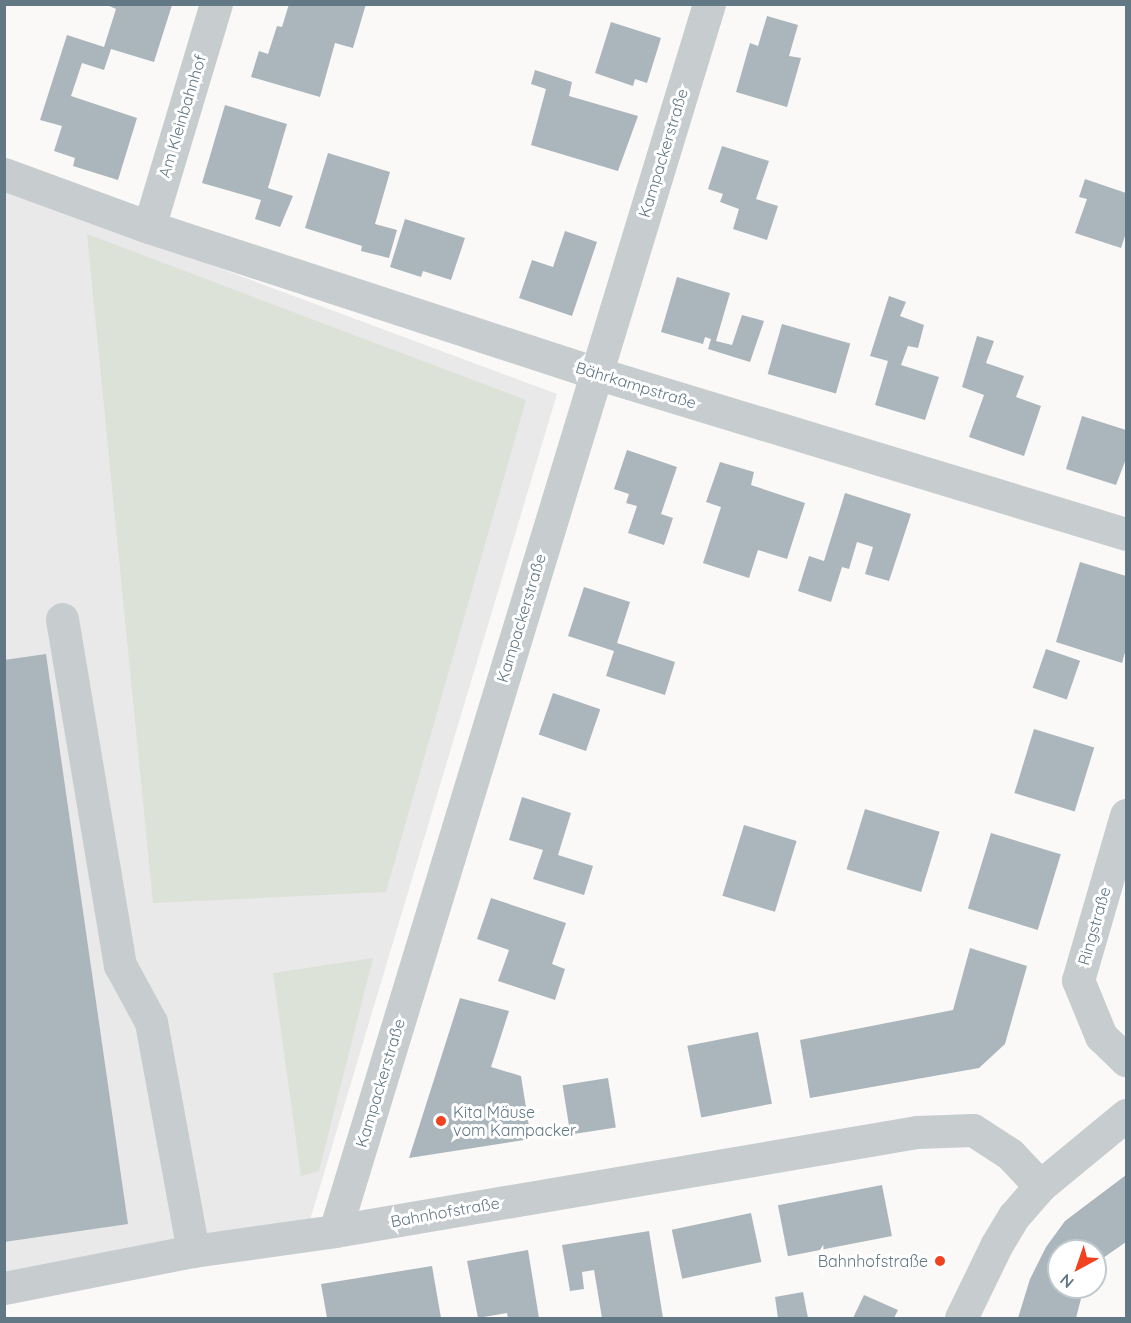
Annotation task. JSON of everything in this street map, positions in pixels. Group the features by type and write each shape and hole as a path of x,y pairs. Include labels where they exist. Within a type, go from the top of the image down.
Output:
{"street":[{"name":"Am Kleinbahnhof","path":"149,227 216,4"},
{"name":"Kampackerstraße","path":"335,1231 709,4"},
{"name":"Bährkampstraße","path":"4,174 149,227 596,373 1126,534"},
{"path":"62,619 120,965 151,1022 193,1251"},
{"name":"Ringstraße","path":"1126,815 1078,980 1101,1036 1126,1060"},
{"path":"961,1318 997,1244 1014,1216 1040,1186 1126,1115"},
{"name":"Bahnhofstraße","path":"4,1288 193,1251 335,1231 917,1132 973,1130 1010,1154 1040,1186"}],"shaded area":[{"path":"4,188 557,394 310,1220 4,1281"},
{"path":"87,234 526,400 386,892 153,903"},
{"path":"373,958 319,1171 301,1176 273,973"}],"building":[{"path":"105,4 172,5 154,62 111,49 104,70 82,63 71,96 137,118 118,180 73,166 75,158 54,151 62,126 40,120 67,35 104,47 116,9"},
{"path":"289,4 366,4 353,48 335,43 320,97 251,77 259,51 268,54 277,26 282,27"},
{"path":"767,16 798,25 789,56 801,58 787,107 736,92 750,43 758,46"},
{"path":"611,22 661,38 647,83 635,79 633,86 595,73"},
{"path":"535,70 572,82 569,96 638,116 618,171 531,145 546,89 531,84"},
{"path":"225,105 287,124 268,188 293,196 280,227 255,219 261,200 202,183"},
{"path":"722,146 769,161 756,199 778,206 767,240 733,229 739,209 720,202 723,194 708,189"},
{"path":"328,153 390,172 375,224 397,230 389,258 361,251 362,246 305,228"},
{"path":"1085,179 1126,193 1126,233 1121,248 1075,233 1087,199 1079,197"},
{"path":"405,219 465,238 451,280 423,271 421,277 390,267"},
{"path":"565,231 597,242 572,316 519,298 532,260 553,267"},
{"path":"677,277 730,293 716,341 732,345 742,315 764,321 750,362 708,349 711,339 705,337 703,344 661,332"},
{"path":"889,296 906,302 900,316 924,325 918,348 908,346 901,365 939,377 925,420 875,405 888,361 870,356"},
{"path":"782,324 850,344 836,394 768,374"},
{"path":"977,336 994,341 986,363 1024,376 1016,397 1041,406 1024,456 969,437 984,395 962,387"},
{"path":"1082,416 1126,430 1126,459 1116,485 1066,469"},
{"path":"627,450 677,467 661,514 673,518 664,545 628,533 637,506 626,503 629,494 614,489"},
{"path":"720,462 754,472 751,485 805,503 787,559 758,550 749,578 703,563 721,507 706,502"},
{"path":"845,493 911,514 889,581 865,574 873,547 857,542 849,569 842,567 831,602 798,591 809,556 824,561"},
{"path":"1080,562 1126,576 1126,649 1122,663 1056,642"},
{"path":"584,587 630,602 617,643 675,662 665,695 606,676 614,651 568,636"},
{"path":"1046,649 1080,661 1067,699 1033,688"},
{"path":"46,654 128,1224 4,1242 4,660"},
{"path":"553,693 600,709 586,751 539,735"},
{"path":"1034,729 1094,747 1075,811 1014,793"},
{"path":"522,797 571,813 558,855 593,866 584,895 533,879 543,850 509,840"},
{"path":"865,809 940,832 921,892 847,869"},
{"path":"744,825 797,841 775,912 722,896"},
{"path":"991,833 1061,854 1038,930 968,909"},
{"path":"491,898 566,923 552,964 565,969 555,1000 498,981 509,950 477,939"},
{"path":"970,948 1027,966 1005,1044 979,1068 810,1098 800,1040 953,1010"},
{"path":"460,998 509,1011 491,1067 521,1076 531,1139 409,1158"},
{"path":"758,1032 772,1104 701,1117 687,1046"},
{"path":"608,1078 616,1127 570,1135 563,1085"},
{"path":"1126,1175 1126,1242 1107,1255 1107,1239 1052,1239 1065,1221"},
{"path":"882,1185 892,1236 788,1256 778,1205"},
{"path":"751,1213 761,1262 682,1279 672,1230"},
{"path":"649,1231 663,1318 602,1318 594,1270 582,1272 584,1289 570,1291 562,1245"},
{"path":"1046,1247 1047,1299 1081,1299 1076,1318 1018,1318 1030,1279"},
{"path":"528,1250 539,1318 508,1318 507,1313 478,1318 467,1261"},
{"path":"432,1266 441,1318 327,1318 321,1284"},
{"path":"803,1292 808,1318 778,1318 775,1297"},
{"path":"864,1295 898,1310 894,1318 853,1318"}],"place":[{"name":"Kita Mäuse vom Kampacker","path":"441,1121"},
{"name":"Bahnhofstraße","path":"940,1261"}]}
